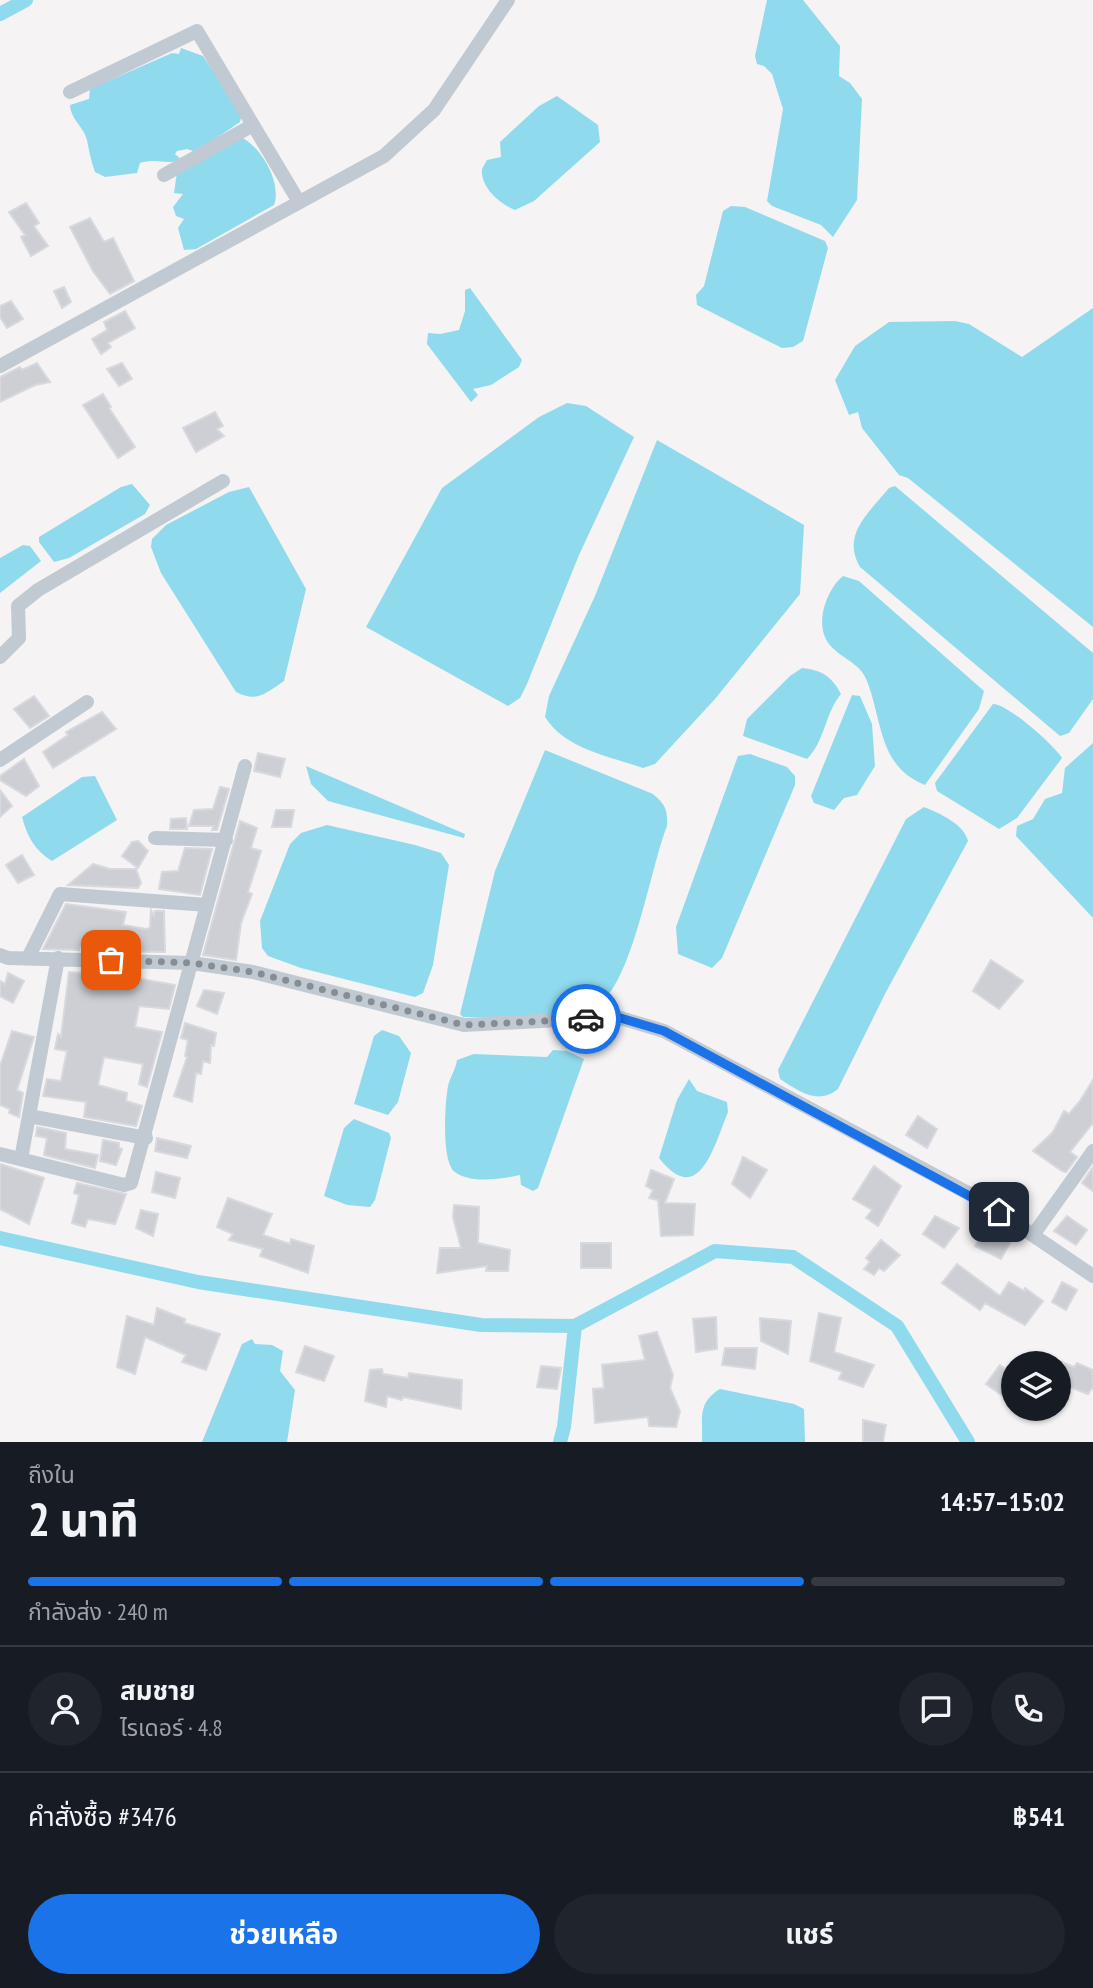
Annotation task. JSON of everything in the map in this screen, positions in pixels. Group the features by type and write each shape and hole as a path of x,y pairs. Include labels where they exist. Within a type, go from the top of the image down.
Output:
{"street":[{"path":"0,366 384,156 434,110 508,0"},
{"path":"70,92 197,32 299,202"},
{"path":"164,175 253,125"},
{"path":"0,657 19,638 18,606 38,590 223,481"},
{"path":"0,760 87,702"},
{"path":"0,1154 124,1185 131,1183 146,1138 245,766"},
{"path":"155,838 226,840"},
{"path":"28,958 60,894 207,905"},
{"path":"0,955 192,963 253,972 464,1025 617,1017 664,1031 981,1200 1093,1276"},
{"path":"21,1159 58,958"},
{"path":"29,1116 146,1138"},
{"path":"1033,1235 1093,1151"}],"water":[{"path":"767,0 803,0 840,46 839,76 850,83 862,99 857,200 833,237 821,225 772,206 767,201 783,109 772,74 764,66 757,64 755,56"},
{"path":"181,48 203,56 242,114 240,122 196,152 187,149 177,151 175,154 182,160 140,163 137,173 105,177 95,172 85,135 70,105 89,99 90,89 172,53 179,54"},
{"path":"557,96 598,125 600,142 534,201 515,210 492,194 484,182 482,169 487,160 501,157 500,142 539,106"},
{"path":"243,138 257,150 269,167 275,187 274,205 196,249 184,250 178,228 184,219 176,216 173,207 183,194 174,193 177,172"},
{"path":"731,206 745,207 825,241 828,248 803,341 793,347 782,348 697,305 696,295 704,286 723,211"},
{"path":"470,288 522,360 519,367 491,385 473,389 478,395 471,402 427,344 428,333 440,334 459,330 465,311 465,290"},
{"path":"1093,308 1093,627 908,478 899,475 862,428 858,412 849,415 835,380 855,346 889,322 955,321 969,324 1022,357"},
{"path":"567,403 586,406 634,437 579,555 527,684 520,698 508,706 366,627 442,488 539,417"},
{"path":"657,440 804,525 800,594 715,699 655,764 643,768 576,744 564,737 545,717 549,696 595,596"},
{"path":"132,484 150,505 145,514 69,558 54,562 39,542 39,537 121,487"},
{"path":"895,486 1093,653 1093,699 1069,733 1060,736 860,567 854,544 860,524 889,488"},
{"path":"249,487 306,589 284,681 256,697 236,692 161,573 151,547 152,539 166,525 229,492"},
{"path":"23,545 30,546 41,561 0,593 0,558"},
{"path":"843,576 859,581 984,691 979,709 925,785 910,777 890,755 864,675 829,644 825,636 822,627 824,608 832,590"},
{"path":"802,668 825,675 841,694 831,710 818,744 807,759 743,736 747,719 790,676"},
{"path":"852,695 860,696 872,724 875,766 857,795 844,798 834,810 814,803 811,796"},
{"path":"993,704 1020,718 1062,758 1017,818 999,829 937,791 935,783"},
{"path":"1093,743 1093,918 1016,836 1017,826 1033,819 1045,799 1062,793 1065,768"},
{"path":"545,750 653,794 665,808 667,826 639,923 620,974 609,993 597,1005 585,1010 551,1015 463,1017 460,1014 495,871"},
{"path":"750,754 787,767 795,776 795,785 722,958 712,968 678,954 676,927 738,756"},
{"path":"306,766 465,834 464,838 328,801 311,784"},
{"path":"95,776 117,820 52,861 32,842 22,817 82,777"},
{"path":"924,807 956,824 968,841 886,992 838,1089 823,1096 809,1095 780,1079 778,1070 906,819"},
{"path":"327,825 441,853 449,865 433,965 423,993 415,997 301,968 268,956 262,948 260,921 290,844 301,833"},
{"path":"382,1030 399,1036 411,1053 398,1102 388,1115 354,1104 374,1036"},
{"path":"553,1050 567,1051 584,1059 538,1188 533,1191 521,1185 520,1175 477,1179 455,1172 448,1157 445,1118 448,1086 457,1060 474,1054 547,1057"},
{"path":"689,1079 697,1091 727,1102 728,1112 711,1155 695,1175 685,1177 673,1172 659,1158 677,1100"},
{"path":"354,1119 389,1133 391,1138 375,1200 370,1207 347,1205 324,1196 344,1128"},
{"path":"252,1339 255,1344 272,1345 283,1351 280,1371 295,1390 287,1442 202,1442 242,1344"},
{"path":"720,1389 794,1404 804,1409 805,1442 702,1442 704,1406"}],"building":[{"path":"26,203 39,223 34,226 48,246 31,256 21,237 25,235 9,212"},
{"path":"90,218 104,242 113,238 134,281 110,294 93,271 70,227"},
{"path":"64,287 71,302 62,308 54,291"},
{"path":"11,301 23,319 7,328 0,317 0,306"},
{"path":"125,311 135,328 108,343 111,347 101,354 92,339 107,330 104,322"},
{"path":"37,363 50,382 35,385 0,402 0,377 20,367 22,370"},
{"path":"122,363 132,379 119,386 107,369"},
{"path":"103,394 135,447 118,458 83,405"},
{"path":"215,412 223,426 217,429 224,436 196,452 183,428"},
{"path":"34,696 49,716 30,728 14,709"},
{"path":"102,712 116,729 53,768 43,752 68,735 66,732"},
{"path":"258,753 285,759 280,777 254,771"},
{"path":"24,759 39,786 26,796 0,780 0,776"},
{"path":"220,787 229,789 217,830 212,830 214,826 189,826 194,810 213,809"},
{"path":"0,790 12,806 0,817"},
{"path":"276,810 294,810 291,827 272,827"},
{"path":"186,818 187,829 170,829 171,819"},
{"path":"240,821 257,828 251,848 261,851 248,892 252,894 241,923 236,960 203,955"},
{"path":"138,841 148,851 138,868 122,856 132,842"},
{"path":"185,848 212,849 200,895 159,889 162,872 178,871"},
{"path":"22,855 34,875 18,883 6,865"},
{"path":"93,864 110,869 136,869 141,883 138,888 68,885"},
{"path":"66,904 126,912 123,925 146,929 150,928 151,910 154,916 155,911 164,911 165,952 106,951 79,947 79,950 43,949"},
{"path":"991,960 1023,981 999,1009 973,991"},
{"path":"69,972 112,976 109,986 130,977 175,985 169,1009 139,1006 135,1027 162,1032 147,1087 139,1084 143,1064 104,1057 98,1085 127,1093 126,1101 142,1106 136,1126 84,1117 86,1102 43,1096 47,1079 61,1081 67,1051 55,1049 58,1034 61,1037"},
{"path":"8,973 24,981 13,1003 0,996 0,981 5,984"},
{"path":"204,990 224,993 217,1014 197,1006"},
{"path":"185,1023 216,1033 214,1046 211,1045 210,1063 203,1061 201,1074 196,1073 192,1102 174,1096 187,1057 188,1040 181,1038"},
{"path":"12,1031 34,1037 17,1090 23,1093 19,1117 0,1105 0,1066"},
{"path":"1093,1080 1093,1123 1070,1152 1077,1157 1066,1172 1062,1171 1033,1151 1053,1132 1064,1111 1069,1114 1080,1101"},
{"path":"918,1116 937,1129 927,1148 906,1135"},
{"path":"37,1127 66,1133 65,1149 98,1155 95,1168 44,1155 47,1138 36,1136"},
{"path":"157,1138 191,1146 187,1158 155,1151"},
{"path":"103,1140 119,1143 119,1148 122,1149 116,1165 100,1161"},
{"path":"743,1157 767,1170 750,1198 732,1184"},
{"path":"0,1164 44,1178 29,1224 0,1209"},
{"path":"874,1166 901,1186 878,1226 866,1218 872,1210 853,1199"},
{"path":"1093,1169 1093,1191 1082,1183"},
{"path":"651,1170 674,1179 665,1203 695,1204 693,1235 661,1236 658,1200 649,1198 653,1190 646,1186"},
{"path":"156,1172 180,1178 175,1198 152,1192"},
{"path":"77,1183 126,1194 115,1224 88,1219 85,1227 72,1223 79,1195 74,1193"},
{"path":"228,1198 272,1214 263,1235 290,1244 291,1239 314,1246 308,1273 260,1256 263,1249 229,1240 233,1234 217,1227"},
{"path":"454,1205 479,1207 478,1243 510,1250 508,1271 486,1271 487,1266 437,1273 440,1248 461,1248 453,1217"},
{"path":"141,1210 158,1214 153,1236 136,1228"},
{"path":"935,1216 959,1228 944,1248 923,1234"},
{"path":"1067,1216 1087,1230 1076,1245 1054,1231"},
{"path":"988,1224 1012,1239 1001,1259 975,1246"},
{"path":"881,1240 900,1255 884,1271 879,1268 874,1275 864,1269 870,1262 866,1258"},
{"path":"581,1243 611,1243 611,1268 581,1268"},
{"path":"957,1264 1000,1296 1009,1282 1024,1291 1025,1288 1043,1301 1025,1325 985,1303 980,1310 942,1283"},
{"path":"1062,1282 1077,1290 1066,1310 1052,1302"},
{"path":"157,1308 185,1319 184,1323 220,1334 206,1370 182,1362 186,1355 145,1337 135,1374 117,1367 127,1316 154,1325"},
{"path":"819,1313 841,1318 834,1352 874,1365 863,1387 839,1379 842,1372 810,1361"},
{"path":"716,1317 717,1349 696,1352 693,1319"},
{"path":"760,1318 791,1321 788,1354 761,1341"},
{"path":"657,1332 673,1375 670,1388 680,1411 676,1427 649,1426 648,1417 595,1423 593,1389 604,1388 602,1365 645,1360 639,1336"},
{"path":"305,1346 334,1356 324,1381 296,1372"},
{"path":"725,1348 757,1348 755,1369 722,1365"},
{"path":"1077,1363 1093,1370 1093,1387 1088,1394 1071,1388 1071,1366 1074,1367"},
{"path":"1000,1365 1001,1366 1001,1395 986,1384"},
{"path":"541,1366 561,1368 557,1389 537,1387"},
{"path":"382,1369 383,1374 408,1378 409,1373 462,1380 461,1409 403,1397 402,1400 387,1396 386,1407 365,1401 370,1370"},
{"path":"863,1420 886,1425 883,1442 863,1442"}],"waterway":[{"path":"0,14 26,0"},
{"path":"0,1238 198,1282 481,1325 575,1326 715,1251 793,1257 897,1326 968,1442"},
{"path":"560,1442 575,1326"}],"way so far":[{"path":"111,960 192,963 253,972 464,1025 586,1019"}],"route":[{"path":"586,1019 617,1017 664,1031 999,1212"}]}
